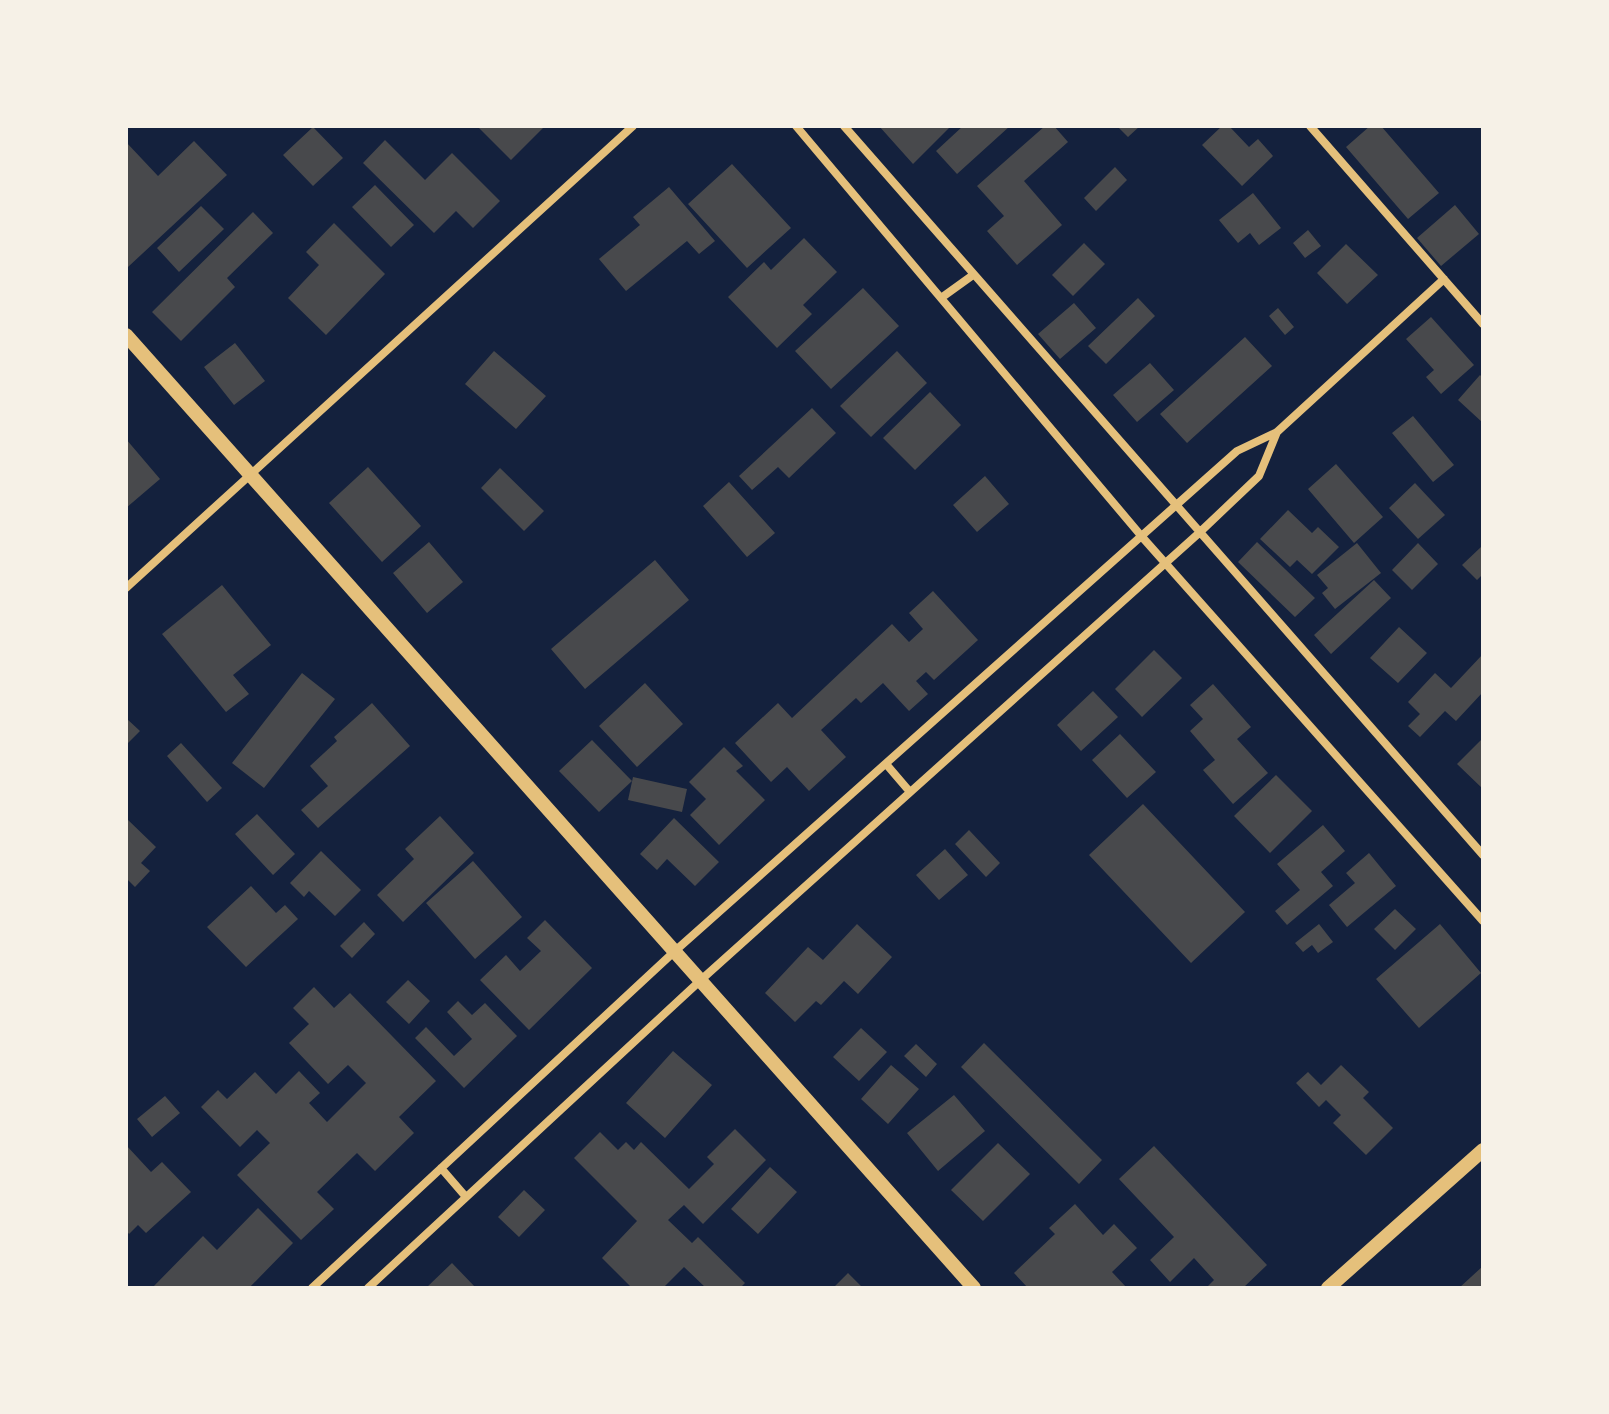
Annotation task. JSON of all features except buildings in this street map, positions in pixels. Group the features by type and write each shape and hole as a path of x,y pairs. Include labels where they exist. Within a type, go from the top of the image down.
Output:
{"street":[{"path":"126,588 633,126"},
{"path":"796,126 1143,538 1483,921"},
{"path":"844,126 1483,855"},
{"path":"1310,126 1483,324"},
{"path":"941,298 973,275"},
{"path":"312,1288 675,951 1143,538 1237,451 1277,432 1444,279"},
{"path":"126,335 974,1288"},
{"path":"368,1288 702,979 1199,533 1259,476 1277,432"},
{"path":"886,764 910,792"},
{"path":"1328,1288 1483,1150"},
{"path":"441,1168 466,1197"}]}
